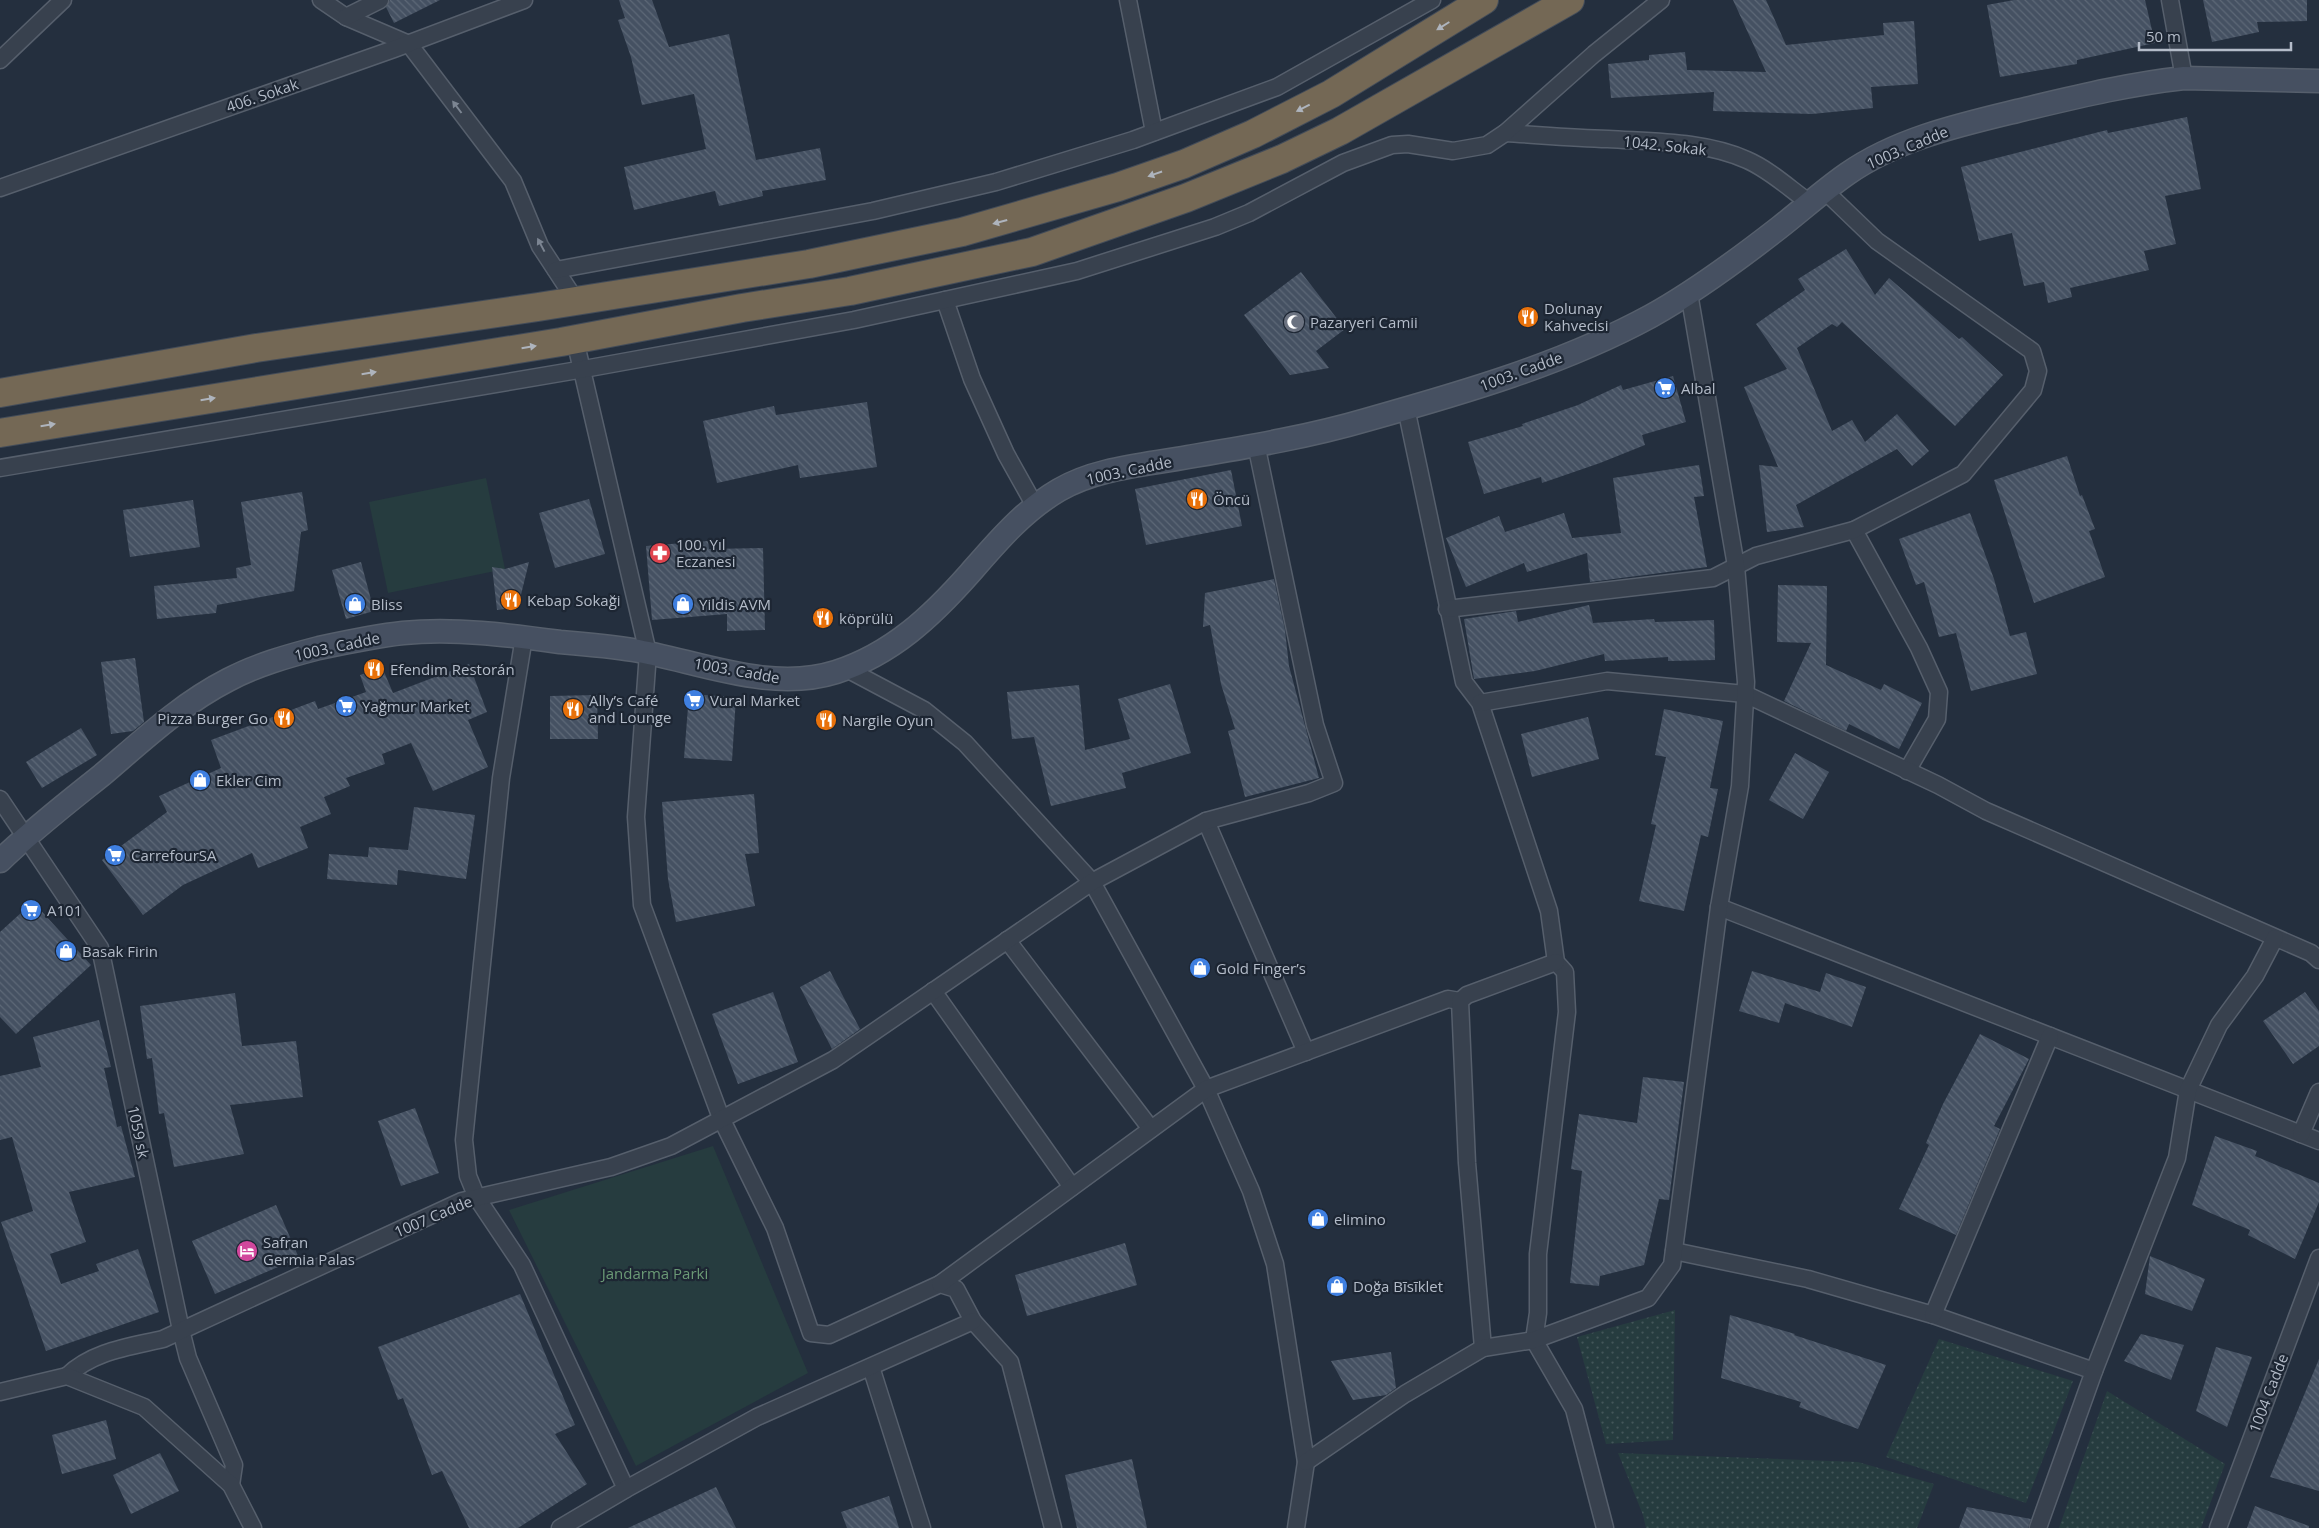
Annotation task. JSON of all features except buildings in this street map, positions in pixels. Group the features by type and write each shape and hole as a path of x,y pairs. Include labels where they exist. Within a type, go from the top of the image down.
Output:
{"highway":[{"path":"0,393 256,348 576,301 809,264 962,232 1118,187 1184,164 1253,134 1331,94 1484,0"},
{"path":"0,433 575,340 742,308 923,277 1032,252 1087,234 1241,177 1340,131 1570,0"}],"main road":[{"name":"1003. Cadde","path":"0,861 24,837 181,709 225,681 259,666 357,639 406,632 492,633 648,653 751,675 796,679 830,674 860,663 898,643 926,620 1011,528 1035,506 1062,488 1086,478 1129,467 1256,444 1360,422 1491,382 1571,353 1656,314 1689,293 1734,262 1850,172 1886,152 1932,134 2046,104 2162,80 2184,78 2319,81"}],"street":[{"path":"0,60 64,0"},
{"path":"321,0 346,17 409,44 513,180 540,246 576,301"},
{"path":"346,17 380,0"},
{"name":"406. Sokak","path":"0,188 409,44 524,0"},
{"path":"1128,0 1154,132"},
{"path":"556,270 873,211 996,182 1154,132 1277,87 1432,0"},
{"path":"0,468 584,369 854,320 1077,271 1215,227 1249,213 1343,163 1392,145 1408,144 1453,151 1486,145 1505,133 1594,54 1661,0"},
{"path":"2170,0 2184,78"},
{"name":"1042. Sokak","path":"1447,609 1713,578 1756,556 1854,530 1964,474 2033,390 2038,371 2032,351 1818,197 1748,160 1729,153 1700,147 1652,142 1505,133"},
{"path":"1306,1462 1405,1394 1483,1348 1534,1340 1648,1298 1672,1265 1719,907 1740,786 1745,694 1736,566 1689,293"},
{"path":"945,300 972,379 1006,454 1035,506"},
{"path":"575,340 584,369 648,653 636,817 642,905 721,1118 775,1228 811,1333 829,1335 940,1284 1206,1089 1448,999 1460,1001"},
{"path":"1406,408 1447,609 1464,682 1480,703 1549,911 1556,962 1565,972 1567,1012 1538,1254 1538,1313 1534,1340 1574,1409 1605,1528"},
{"name":"1007 Cadde","path":"67,1376 78,1366 112,1350 163,1339 462,1201 611,1167 671,1146 833,1060 1092,882 1206,821 1309,792 1334,783 1316,725 1256,444"},
{"path":"1854,530 1919,648 1939,692 1936,719 1907,771"},
{"path":"524,637 501,778 464,1140 468,1176 477,1198 522,1266 626,1489"},
{"path":"845,668 924,710 965,743 1092,882 1206,1089 1251,1191 1275,1264 1306,1462 1296,1528"},
{"path":"1480,703 1607,681 1745,694 1986,810 2311,953 2319,960"},
{"name":"1059 sk","path":"0,799 100,948 181,1330 188,1358 234,1465 231,1485"},
{"path":"1206,821 1306,1052"},
{"path":"1719,907 2319,1140"},
{"path":"2038,1528 2094,1371 2177,1158 2188,1090 2218,1025 2255,976 2275,938"},
{"path":"1007,940 1151,1129"},
{"path":"1460,1001 1467,995 1556,962"},
{"path":"933,991 1072,1187"},
{"path":"1460,1001 1466,1163 1483,1348"},
{"path":"1933,1315 2050,1036"},
{"path":"2301,1134 2319,1092"},
{"path":"1674,1251 1808,1279 1933,1315 2094,1371"},
{"name":"1004 Cadde","path":"2218,1528 2319,1258"},
{"path":"940,1284 956,1289 973,1321 1010,1362 1053,1528"},
{"path":"560,1528 626,1489 757,1417 973,1321"},
{"path":"871,1367 922,1528"},
{"path":"0,1392 67,1376 144,1407 231,1485 253,1528"}],"green space":[{"path":"486,478 505,569 388,593 369,502"},
{"name":"Jandarma Parki","path":"713,1146 808,1373 636,1466 509,1210"},
{"path":"1675,1310 1673,1440 1606,1444 1577,1337"},
{"path":"1939,1339 2073,1381 2026,1503 1886,1457"},
{"path":"2107,1391 2225,1464 2201,1528 2059,1528"},
{"path":"1618,1453 1858,1462 1934,1484 1917,1528 1646,1528 1643,1515"}],"place":[{"name":"Dolunay Kahvecisi","path":"1528,317"},
{"name":"Pazaryeri Camii","path":"1294,322"},
{"name":"Albal","path":"1665,388"},
{"name":"Öncü","path":"1197,499"},
{"name":"100. Yıl Eczanesi","path":"660,553"},
{"name":"Kebap Sokaği","path":"511,600"},
{"name":"Bliss","path":"355,604"},
{"name":"Yildis AVM","path":"683,604"},
{"name":"köprülü","path":"823,618"},
{"name":"Efendim Restorán","path":"374,669"},
{"name":"Vural Market","path":"694,700"},
{"name":"Yağmur Market","path":"346,706"},
{"name":"Ally’s Café and Lounge","path":"573,709"},
{"name":"Pizza Burger Go","path":"284,718"},
{"name":"Nargile Oyun","path":"826,720"},
{"name":"Ekler Cim","path":"200,780"},
{"name":"CarrefourSA","path":"115,855"},
{"name":"A101","path":"31,910"},
{"name":"Basak Firin","path":"66,951"},
{"name":"Gold Finger’s","path":"1200,968"},
{"name":"elimino","path":"1318,1219"},
{"name":"Safran Germia Palas","path":"247,1251"},
{"name":"Doğa Bīsīklet","path":"1337,1286"}]}
